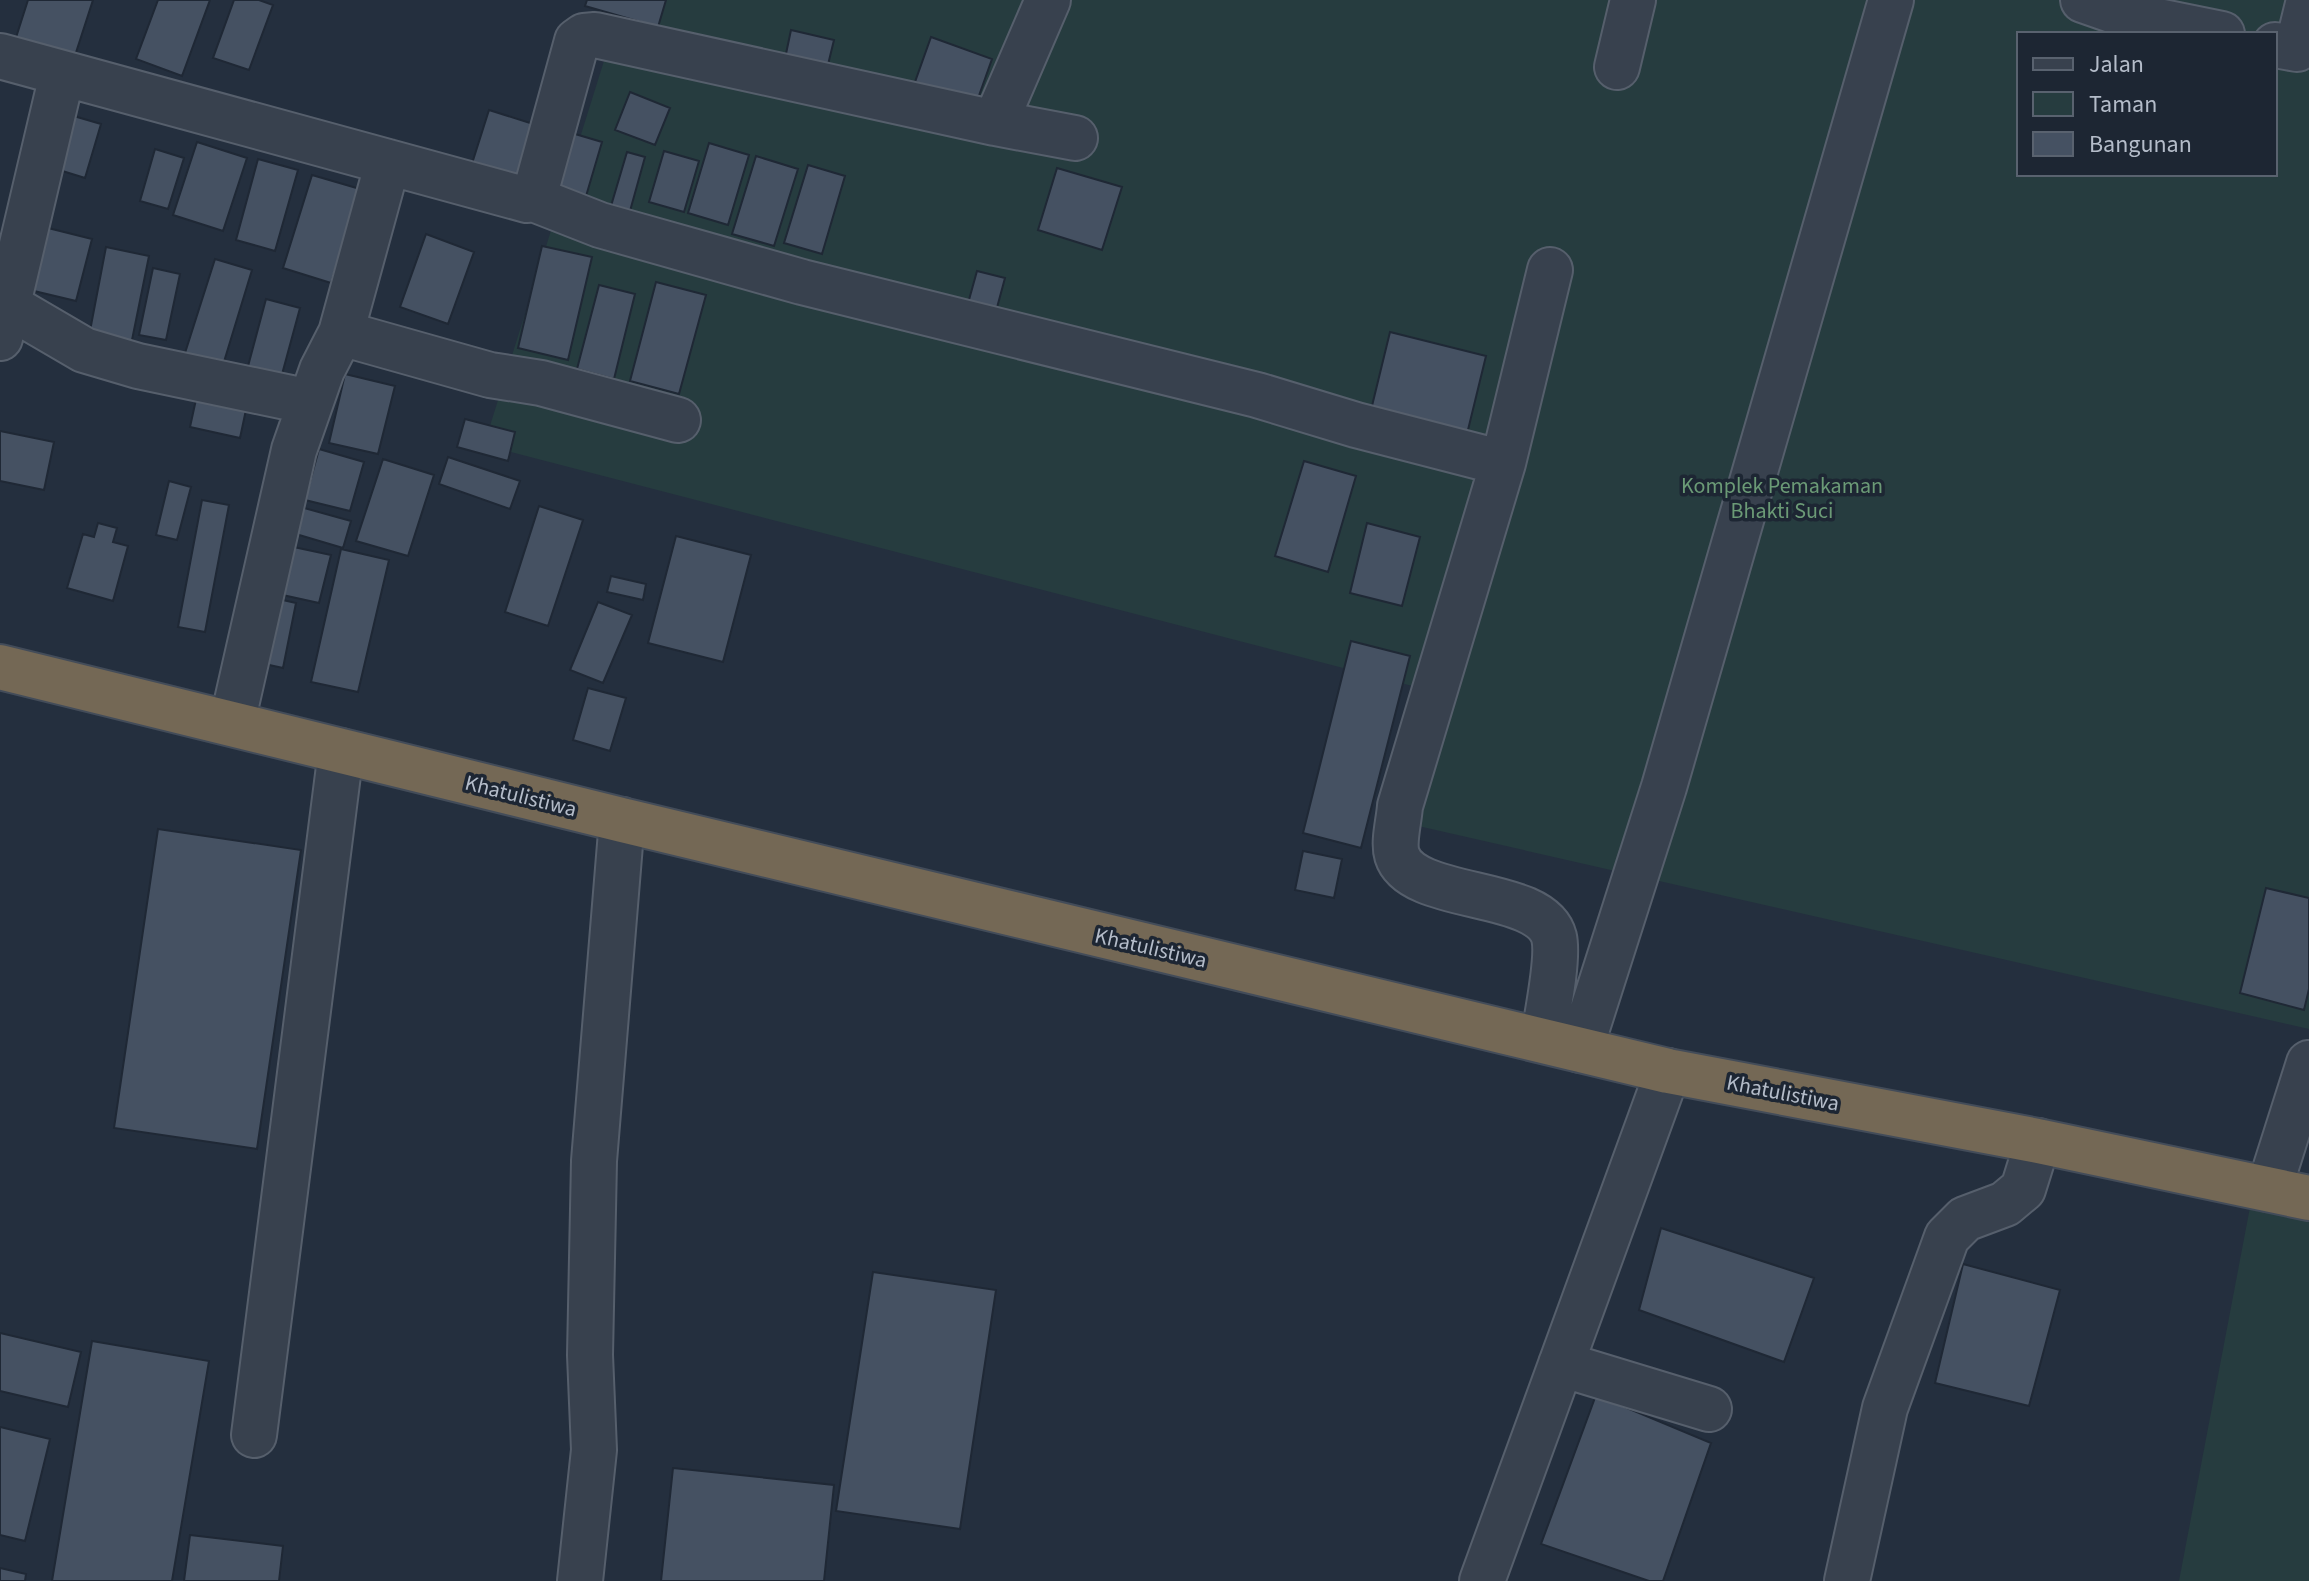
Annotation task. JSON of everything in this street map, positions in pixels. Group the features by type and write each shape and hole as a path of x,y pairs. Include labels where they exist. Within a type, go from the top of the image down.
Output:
{"highway":[{"name":"Khatulistiwa","path":"0,667 1668,1071 2038,1141 2289,1194"}],"street":[{"path":"995,123 1048,0"},
{"path":"1617,67 1633,0"},
{"path":"1562,1045 1664,787 1891,0"},
{"path":"2083,0 2123,14 2212,32"},
{"path":"2294,49 2309,0"},
{"path":"0,56 527,200 535,194 577,41 584,36 595,35 1075,138"},
{"path":"62,75 3,322 138,366 310,402"},
{"path":"232,723 294,450 310,402 341,333 388,162"},
{"path":"531,198 600,225 802,282 1242,391 1356,425 1503,463"},
{"path":"1550,270 1503,463 1400,806 1395,852 1401,865 1421,879 1526,910 1546,922 1554,938 1553,981 1562,1045"},
{"path":"341,333 490,375 541,383 678,420"},
{"path":"254,1435 341,751"},
{"path":"580,1581 594,1450 590,1355 594,1161 622,820"},
{"path":"2289,1194 2309,1063"},
{"path":"1482,1581 1668,1071"},
{"path":"1847,1581 1885,1408 1947,1237 1965,1219 2005,1204 2023,1189 2038,1141"},
{"path":"1561,1364 1709,1409"}],"green space":[{"name":"Komplek Pemakaman Bhakti Suci","path":"623,0 2309,0 2309,1029 1383,818 1428,690 484,445"},
{"path":"2251,1202 2309,1215 2309,1581 2179,1581"}],"building":[{"path":"28,0 93,0 71,68 12,50"},
{"path":"158,0 210,0 182,76 136,59"},
{"path":"234,0 259,0 273,5 249,70 213,58"},
{"path":"587,0 666,0 658,27 585,6"},
{"path":"791,30 834,40 825,77 783,68"},
{"path":"931,37 992,59 976,104 915,82"},
{"path":"630,92 670,108 655,145 615,130"},
{"path":"489,110 549,129 528,192 469,173"},
{"path":"60,112 101,124 85,178 43,165"},
{"path":"565,131 602,142 584,203 547,191"},
{"path":"197,142 247,158 223,231 173,215"},
{"path":"709,143 749,155 728,225 688,213"},
{"path":"155,149 184,158 168,209 140,201"},
{"path":"664,151 699,161 684,212 649,202"},
{"path":"627,152 645,157 630,211 611,206"},
{"path":"756,156 798,169 774,246 732,234"},
{"path":"258,159 298,170 275,251 236,240"},
{"path":"808,165 845,176 822,254 784,243"},
{"path":"1057,168 1122,187 1102,250 1038,230"},
{"path":"312,175 360,189 331,283 283,268"},
{"path":"28,223 92,239 76,301 13,286"},
{"path":"426,234 474,252 448,324 400,307"},
{"path":"542,246 592,257 568,360 518,348"},
{"path":"106,247 149,256 131,345 89,336"},
{"path":"215,259 252,270 223,365 185,353"},
{"path":"153,268 180,274 166,340 139,335"},
{"path":"977,271 1005,278 995,315 967,307"},
{"path":"656,282 706,295 679,394 630,381"},
{"path":"599,285 635,294 614,379 577,369"},
{"path":"266,299 300,308 281,378 247,370"},
{"path":"1390,332 1486,356 1467,434 1371,410"},
{"path":"345,374 395,386 378,454 329,443"},
{"path":"200,381 250,391 240,438 190,427"},
{"path":"465,419 515,432 508,461 457,447"},
{"path":"0,431 54,442 44,490 0,481"},
{"path":"319,449 364,462 350,511 305,500"},
{"path":"448,457 520,481 510,509 439,484"},
{"path":"383,459 434,475 408,556 356,541"},
{"path":"1304,461 1356,476 1328,572 1275,556"},
{"path":"169,481 191,487 177,540 156,535"},
{"path":"202,500 229,505 205,632 178,627"},
{"path":"297,506 351,521 343,548 289,532"},
{"path":"539,506 583,520 548,626 505,612"},
{"path":"98,523 117,528 113,542 128,546 113,601 67,588 83,534 94,537"},
{"path":"1367,523 1420,537 1402,606 1350,593"},
{"path":"676,536 751,555 723,662 648,643"},
{"path":"289,546 331,555 319,603 278,594"},
{"path":"341,549 389,560 358,692 311,682"},
{"path":"611,576 646,584 643,600 607,592"},
{"path":"274,598 296,603 283,668 260,663"},
{"path":"598,602 632,615 603,683 570,670"},
{"path":"1351,641 1410,656 1361,848 1303,833"},
{"path":"588,688 626,698 610,751 573,740"},
{"path":"158,829 301,850 257,1149 114,1128"},
{"path":"1303,851 1342,859 1334,898 1295,890"},
{"path":"2266,888 2309,898 2309,989 2304,1010 2240,993"},
{"path":"1661,1228 1814,1278 1784,1362 1639,1310"},
{"path":"1963,1264 2060,1290 2029,1406 1935,1383"},
{"path":"873,1272 996,1290 960,1529 836,1511"},
{"path":"0,1333 81,1352 68,1407 0,1391"},
{"path":"92,1341 209,1361 172,1581 52,1581"},
{"path":"1596,1395 1711,1443 1663,1581 1649,1581 1541,1544"},
{"path":"0,1427 50,1439 25,1541 0,1535"},
{"path":"673,1468 834,1485 824,1581 661,1581"},
{"path":"190,1535 283,1546 279,1581 184,1581"},
{"path":"0,1568 26,1574 25,1581 0,1581"}]}
